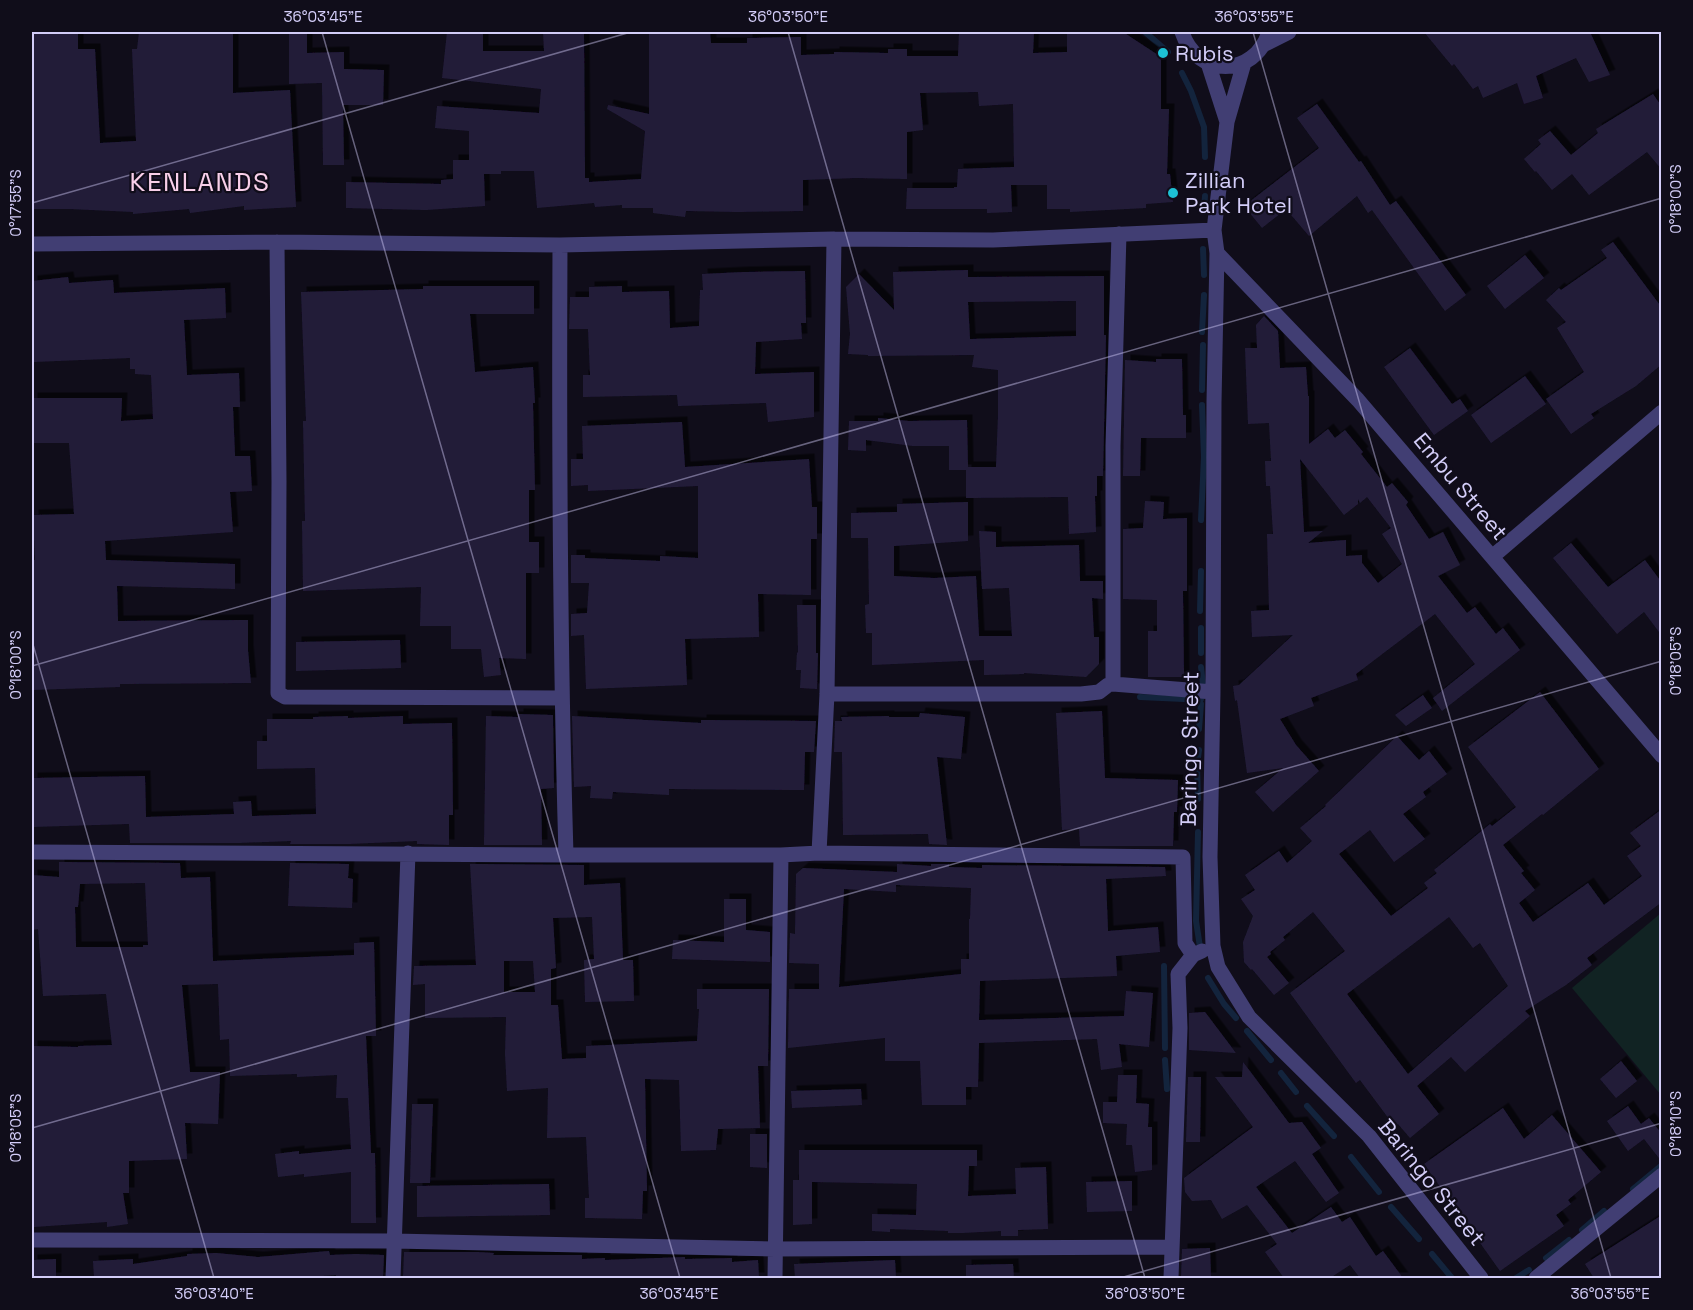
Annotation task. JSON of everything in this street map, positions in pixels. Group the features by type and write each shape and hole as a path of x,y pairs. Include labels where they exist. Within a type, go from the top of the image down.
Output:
{"street":[{"path":"1182,32 1185,41 1199,58 1220,66 1244,63 1255,56 1266,38 1289,32"},
{"name":"Baringo Street","path":"1208,63 1227,122"},
{"name":"Baringo Street","path":"1244,63 1227,122 1214,230 1217,253 1210,857 1213,946 1218,967 1249,1017 1368,1136 1481,1278"},
{"path":"32,244 277,242 560,245 834,239 993,240 1214,230"},
{"path":"1113,684 1113,446 1119,234"},
{"path":"819,853 827,693 834,239"},
{"path":"277,242 278,693 285,697 561,698"},
{"path":"560,245 561,698 566,855"},
{"name":"Embu Street","path":"1217,253 1358,400 1662,756"},
{"path":"1492,557 1662,412"},
{"path":"827,693 1081,694 1099,692 1113,684 1213,692"},
{"path":"32,852 566,855 819,853 1183,857 1185,943 1193,956"},
{"path":"393,1278 408,853"},
{"path":"775,1278 781,855"},
{"path":"1171,1278 1180,1028 1178,974 1193,956 1213,946"},
{"path":"1536,1278 1662,1176"},
{"path":"32,1240 394,1241 775,1249 1172,1247"}],"shaded area":[{"path":"1661,913 1661,1095 1572,988"}],"building":[{"path":"32,32 78,32 78,49 95,49 100,143 136,141 132,49 137,49 139,32 233,32 233,93 290,90 296,207 244,210 244,206 190,213 189,209 133,214 133,212 32,209"},
{"path":"289,32 307,32 307,53 344,52 344,69 384,70 383,105 343,105 344,165 323,165 322,83 289,84"},
{"path":"447,32 483,32 483,51 544,51 543,32 584,32 585,178 589,178 589,182 641,179 645,131 607,109 608,105 649,114 649,32 710,32 711,43 747,43 747,38 801,37 801,55 834,54 834,52 888,53 888,49 907,49 907,56 958,56 959,32 1034,32 1033,53 1067,52 1067,32 1123,32 1161,57 1161,109 1169,109 1167,174 1170,174 1173,202 1146,204 1146,208 1070,212 1070,209 1047,209 1047,185 1011,185 1012,212 987,213 987,209 906,209 907,188 954,188 957,187 958,169 1014,167 1013,104 979,106 978,92 920,93 923,130 907,132 907,179 803,180 803,211 686,211 685,217 653,213 653,208 622,208 622,205 595,207 594,203 537,208 534,171 501,171 501,174 484,174 485,206 426,210 346,208 346,182 441,184 441,180 453,179 453,160 469,160 469,131 435,128 437,106 539,113 541,89 442,78"},
{"path":"1424,32 1590,32 1610,75 1589,82 1576,58 1536,76 1543,98 1524,104 1517,83 1483,98 1478,86 1473,89 1454,64 1452,66"},
{"path":"1653,94 1662,107 1662,170 1647,152 1589,195 1572,174 1552,190 1524,159 1541,144 1538,140 1550,131 1571,155 1598,133 1596,129"},
{"path":"1317,104 1359,162 1361,161 1390,205 1396,201 1466,295 1445,311 1372,210 1368,213 1357,196 1309,236 1286,209 1262,228 1244,206 1319,148 1297,118"},
{"path":"1613,242 1662,308 1662,364 1636,386 1591,414 1594,418 1571,434 1546,399 1584,372 1557,328 1566,322 1546,300 1559,288 1561,290 1607,258 1601,250"},
{"path":"1525,255 1544,278 1505,309 1487,286"},
{"path":"968,270 968,277 1104,276 1104,335 1106,335 1103,476 1097,476 1096,532 1069,534 1068,497 966,498 966,470 949,470 949,446 913,446 866,440 866,451 848,450 849,421 878,421 878,418 909,421 967,420 968,467 996,467 998,370 972,367 974,355 868,356 848,354 850,334 846,287 859,274 894,310 893,272","holes":["1076,301 1076,336 970,339 968,302"]},
{"path":"805,271 806,323 801,323 802,339 756,342 755,374 814,372 814,417 768,422 766,403 678,406 677,395 583,397 583,375 590,375 588,329 569,329 570,297 589,297 589,287 622,286 622,292 669,291 670,328 699,326 700,290 703,290 702,274"},
{"path":"68,277 69,283 113,280 114,293 225,288 226,318 184,320 187,375 239,373 240,407 233,407 235,456 250,456 252,491 230,492 233,532 105,541 106,560 235,564 235,589 117,586 118,621 248,620 251,683 120,684 120,687 32,690 32,560 35,560 33,515 74,514 69,443 32,443 32,398 122,398 121,421 153,419 151,375 135,374 135,369 130,369 130,358 34,362 32,359 32,281"},
{"path":"423,286 534,286 534,314 470,314 475,372 533,367 535,490 529,490 529,542 539,542 539,573 526,573 526,659 499,658 501,675 484,677 481,649 451,649 451,626 420,626 421,587 303,591 302,521 305,521 303,421 306,421 301,292 423,289"},
{"path":"1264,316 1278,331 1280,368 1306,367 1309,396 1309,444 1328,429 1335,438 1345,430 1387,487 1392,483 1408,502 1406,505 1429,539 1443,532 1460,565 1438,576 1467,613 1475,607 1496,634 1503,628 1520,650 1442,711 1433,698 1475,664 1435,614 1356,674 1358,680 1311,698 1314,706 1280,719 1296,745 1319,771 1273,812 1255,792 1283,768 1247,773 1233,686 1239,685 1293,635 1252,637 1251,611 1269,610 1267,534 1273,534 1270,486 1266,486 1265,461 1271,461 1269,423 1248,424 1245,348 1257,348 1256,325","holes":["1300,459 1344,515 1358,504 1358,499 1360,503 1367,497 1391,528 1382,534 1402,564 1378,583 1362,563 1362,555 1346,556 1346,540 1308,543 1323,531 1304,532"]},
{"path":"1410,348 1452,404 1460,399 1468,411 1434,435 1384,367"},
{"path":"1156,359 1182,359 1183,415 1186,415 1186,438 1141,438 1140,476 1123,476 1125,360 1156,362"},
{"path":"1525,376 1546,404 1491,443 1471,415"},
{"path":"682,422 685,467 809,459 812,507 817,507 817,539 811,539 811,595 758,594 759,637 685,639 687,685 586,689 584,635 571,636 571,614 587,613 589,583 571,583 571,555 585,555 585,558 660,561 660,556 698,558 698,486 588,491 588,485 571,486 571,459 583,459 582,426"},
{"path":"1145,501 1164,502 1163,519 1187,518 1187,591 1183,591 1184,677 1148,677 1148,631 1157,631 1157,600 1123,599 1123,529 1143,528"},
{"path":"968,502 968,541 894,546 894,576 934,578 976,576 979,636 1012,636 1009,588 982,589 979,531 996,532 996,547 1079,545 1080,581 1103,581 1103,599 1092,598 1094,637 1099,637 1099,664 1086,677 1024,673 984,675 984,660 872,665 872,633 866,633 865,605 869,604 868,538 851,538 851,513 897,512 897,504"},
{"path":"1571,543 1608,587 1645,560 1662,583 1662,636 1644,612 1617,634 1553,558"},
{"path":"797,605 816,605 817,689 800,688 801,670 796,670"},
{"path":"400,640 401,668 296,671 296,642"},
{"path":"1540,692 1599,769 1503,845 1524,871 1521,873 1535,890 1519,903 1533,922 1588,883 1604,905 1642,876 1627,856 1641,846 1630,833 1662,809 1662,902 1587,958 1592,965 1525,1011 1530,1016 1465,1072 1451,1057 1417,1086 1439,1114 1410,1138 1398,1124 1395,1127 1360,1080 1356,1083 1290,993 1345,951 1313,912 1283,937 1285,940 1267,957 1289,983 1274,995 1244,962 1243,942 1253,916 1241,899 1255,890 1245,875 1279,851 1287,863 1312,841 1300,828 1326,806 1397,736 1419,760 1429,751 1447,774 1423,792 1426,797 1403,814 1425,839 1394,862 1370,830 1339,854 1391,916 1428,888 1424,883 1437,873 1434,870 1490,824 1492,826 1516,807 1468,747","holes":["1449,917 1473,948 1480,943 1508,986 1408,1074 1347,994"]},
{"path":"1423,695 1432,708 1406,726 1395,715"},
{"path":"1102,711 1105,778 1178,780 1173,846 1080,846 1079,829 1062,830 1056,713"},
{"path":"920,713 965,717 961,759 937,757 947,845 929,844 928,834 843,835 842,752 834,752 835,721 842,721 841,717 919,717"},
{"path":"518,714 553,715 554,788 541,789 542,845 484,845 486,716 518,717"},
{"path":"348,716 348,718 403,716 403,724 452,723 453,815 449,815 449,845 417,844 417,841 349,844 290,844 291,841 130,843 129,824 32,827 32,778 145,776 146,817 234,814 233,802 251,801 252,816 316,814 315,768 257,769 257,741 267,741 267,719"},
{"path":"572,716 701,723 701,720 816,721 814,752 805,752 804,790 669,789 669,795 613,792 612,799 590,798 591,786 574,787"},
{"path":"59,862 180,863 181,878 210,877 213,961 354,955 354,943 374,942 376,1036 366,1036 371,1153 375,1153 376,1223 351,1223 351,1172 278,1177 275,1154 351,1149 348,1098 336,1098 337,1075 230,1076 229,1039 220,1040 218,984 182,985 190,1072 220,1072 218,1124 185,1123 187,1159 129,1161 129,1193 123,1193 128,1224 107,1227 107,1222 34,1227 32,1046 112,1045 106,994 43,996 38,929 32,930 32,875 59,877","holes":["145,883 148,945 143,945 143,947 76,947 75,907 78,907 80,884"]},
{"path":"290,863 349,864 348,878 353,879 352,908 288,906"},
{"path":"470,864 584,865 584,885 620,883 623,960 633,960 634,1001 585,1002 584,960 594,959 592,917 553,918 556,968 551,969 551,1005 558,1005 562,1059 586,1058 586,1046 697,1041 699,1009 697,1009 697,989 769,989 768,1066 758,1066 760,1128 718,1129 716,1150 681,1151 679,1080 645,1079 647,1191 643,1191 642,1219 585,1218 585,1198 589,1198 586,1137 547,1138 548,1088 507,1091 506,1017 425,1018 425,984 413,985 414,966 476,965","holes":["504,961 533,961 535,992 504,992"]},
{"path":"897,864 931,866 931,864 949,864 949,867 982,868 982,865 1165,867 1166,876 1106,879 1108,931 1158,927 1160,952 1116,956 1117,976 980,981 979,1020 1124,1016 1126,991 1153,993 1149,1047 1119,1044 1122,1067 1101,1070 1097,1039 979,1043 978,1087 966,1087 966,1105 922,1105 920,1061 885,1061 885,1038 788,1048 789,989 819,989 819,964 789,963 790,933 795,934 796,874 803,868 897,872","holes":["896,885 971,888 969,959 961,959 961,974 839,987 844,889 896,892"]},
{"path":"724,899 746,899 746,930 770,932 770,962 672,959 673,940 724,942"},
{"path":"1205,1012 1236,1053 1189,1050 1189,1013"},
{"path":"1621,1061 1637,1081 1616,1098 1600,1079"},
{"path":"1243,1062 1289,1123 1302,1122 1321,1148 1312,1154 1339,1193 1326,1202 1295,1161 1256,1187 1292,1233 1331,1207 1342,1222 1350,1217 1376,1256 1383,1251 1403,1278 1360,1278 1350,1265 1330,1278 1284,1278 1265,1252 1277,1244 1247,1205 1222,1219 1211,1200 1192,1201 1185,1192 1184,1178 1253,1127 1215,1077 1242,1077"},
{"path":"1118,1075 1137,1075 1136,1103 1149,1104 1148,1127 1152,1127 1152,1170 1135,1172 1132,1145 1126,1145 1127,1124 1103,1123 1103,1102 1117,1102"},
{"path":"1188,1077 1201,1077 1200,1142 1186,1142"},
{"path":"861,1089 862,1105 792,1108 791,1091"},
{"path":"412,1104 433,1104 430,1183 410,1183"},
{"path":"1628,1106 1641,1124 1649,1118 1662,1134 1662,1162 1644,1139 1628,1151 1607,1121"},
{"path":"1503,1108 1524,1139 1552,1115 1601,1172 1568,1200 1571,1204 1556,1215 1564,1226 1500,1271 1424,1164"},
{"path":"750,1134 767,1134 767,1168 750,1167"},
{"path":"799,1150 977,1150 977,1166 969,1166 968,1196 1016,1194 1015,1168 1046,1167 1048,1229 1018,1230 1018,1236 1001,1236 1001,1231 948,1233 948,1231 890,1229 890,1232 872,1231 872,1214 916,1215 917,1184 812,1182 812,1224 793,1225 793,1180 799,1180"},
{"path":"1132,1181 1132,1211 1087,1212 1086,1182"},
{"path":"549,1184 550,1215 417,1217 417,1186"},
{"path":"1662,1215 1662,1278 1594,1278 1585,1264"},
{"path":"1210,1248 1211,1278 1181,1278 1182,1249"},
{"path":"329,1251 330,1255 384,1255 383,1278 336,1278 336,1275 294,1278 217,1276 217,1278 94,1278 93,1261 133,1259 133,1264 187,1256 187,1254 216,1253 258,1257"},
{"path":"404,1252 582,1255 582,1259 605,1258 605,1260 732,1258 732,1262 758,1260 759,1278 403,1278"},
{"path":"56,1259 56,1278 32,1278 32,1260"},
{"path":"895,1260 896,1278 795,1278 794,1264"},
{"path":"1013,1264 1014,1278 966,1278 966,1265"}],"waterway":[{"path":"1145,32 1168,52"},
{"path":"1182,73 1204,127 1205,157"},
{"path":"1204,210 1205,196"},
{"path":"1203,249 1204,275"},
{"path":"1202,332 1204,295"},
{"path":"1202,390 1203,345"},
{"path":"1201,520 1204,457 1202,405"},
{"path":"1200,611 1201,571"},
{"path":"1201,628 1201,653"},
{"path":"1201,667 1203,684"},
{"path":"1140,697 1184,699"},
{"path":"1199,729 1201,704"},
{"path":"1198,799 1199,750"},
{"path":"1198,832 1196,921 1200,947"},
{"path":"1164,966 1165,1048"},
{"path":"1208,978 1224,1004 1236,1018"},
{"path":"1247,1031 1271,1060"},
{"path":"1165,1060 1167,1089"},
{"path":"1281,1073 1296,1092"},
{"path":"1307,1106 1334,1136"},
{"path":"1351,1157 1379,1192"},
{"path":"1633,1189 1662,1165"},
{"path":"1391,1207 1419,1239"},
{"path":"1582,1230 1604,1211"},
{"path":"1546,1258 1569,1240"},
{"path":"1432,1254 1452,1278"},
{"path":"1516,1278 1529,1270"}],"place":[{"name":"Rubis","path":"1163,53"},
{"name":"Zillian Park Hotel","path":"1173,193"}],"district":[{"name":"KENLANDS","path":"200,182"}]}
